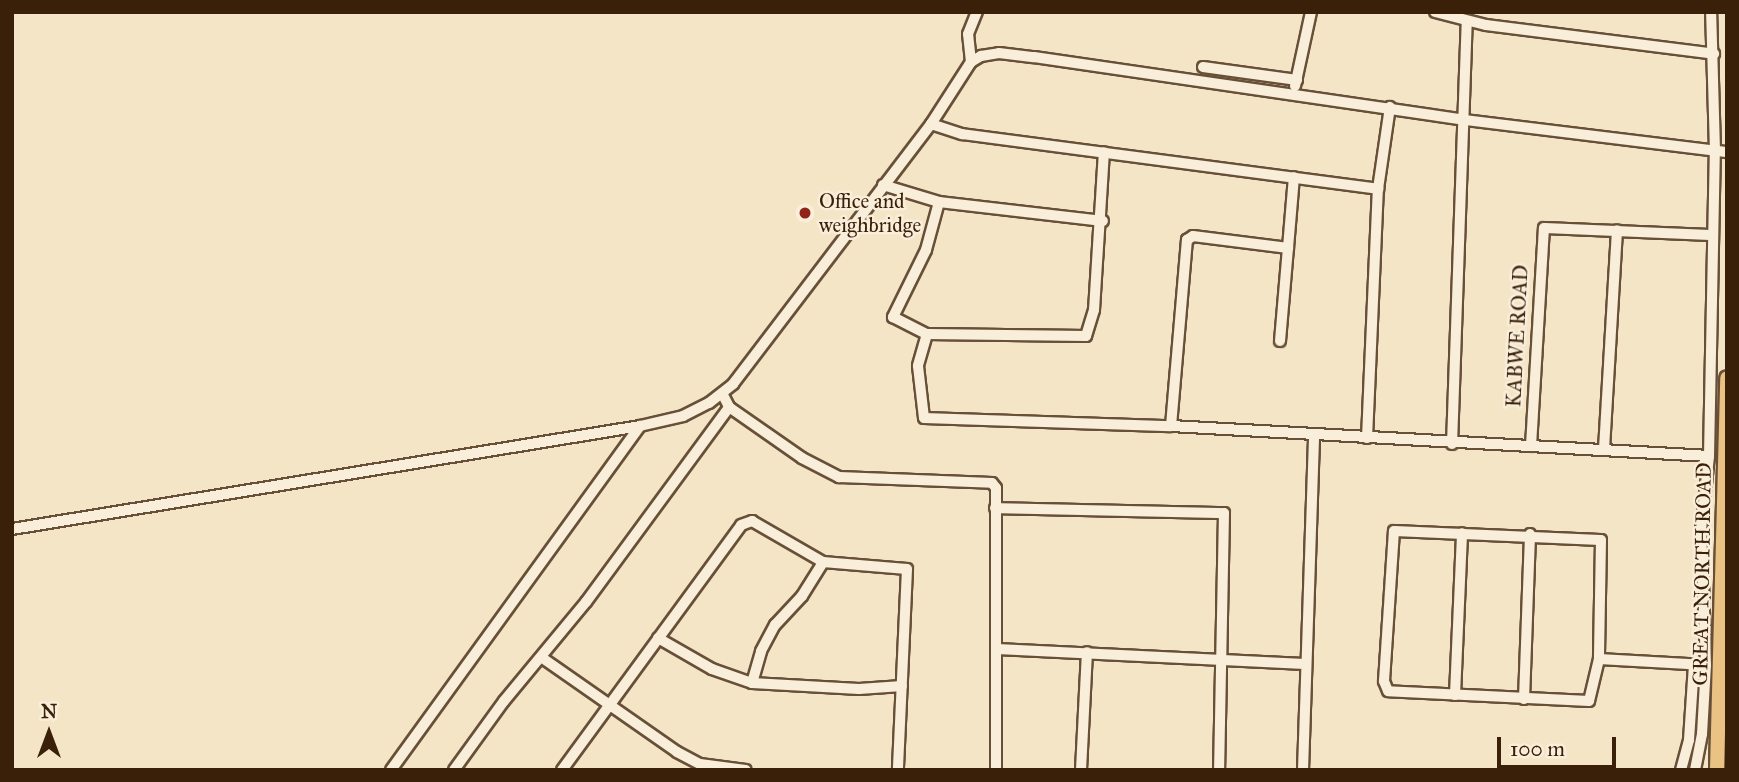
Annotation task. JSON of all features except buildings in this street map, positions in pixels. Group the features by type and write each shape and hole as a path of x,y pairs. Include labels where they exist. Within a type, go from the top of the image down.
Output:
{"main road":[{"name":"GREAT NORTH ROAD","path":"1717,770 1727,378"}],"street":[{"path":"12,529 640,426 683,416 723,395 931,124 971,62 968,34 978,12"},
{"path":"1294,92 1311,12"},
{"path":"1435,12 1467,22 1714,54"},
{"path":"1695,770 1702,734 1700,530 1709,456 1711,235 1721,151 1711,12"},
{"path":"1452,444 1467,22"},
{"path":"971,62 999,53 1294,92 1465,120 1721,151"},
{"path":"1203,67 1297,80"},
{"path":"1226,83 1227,70"},
{"path":"1367,438 1378,189 1390,107"},
{"path":"931,124 962,134 1378,189"},
{"path":"939,202 926,250 894,317 927,334 1090,334 1103,221 1104,152"},
{"path":"1280,341 1294,177"},
{"path":"883,185 939,202 1103,221"},
{"name":"KABWE ROAD","path":"1531,446 1544,228 1617,230"},
{"path":"1604,449 1617,230 1711,235"},
{"path":"1171,426 1189,237 1288,248"},
{"path":"927,334 918,366 924,418 1171,426 1452,444 1709,456"},
{"path":"723,395 729,407 802,458 839,477 984,479 996,488 996,770"},
{"path":"454,770 586,603 729,407"},
{"path":"391,770 640,426"},
{"path":"1303,770 1314,436"},
{"path":"995,508 1224,513 1219,659 1219,770"},
{"path":"562,770 747,522 757,523 823,562 907,569 898,770"},
{"path":"1397,529 1462,533 1598,538 1603,543 1599,659 1589,701 1391,694 1384,681 1392,533 1397,529"},
{"path":"1455,695 1462,533"},
{"path":"1524,699 1530,534"},
{"path":"752,683 761,651 775,625 802,596 823,562"},
{"path":"658,638 712,669 752,683 859,689 902,685"},
{"path":"997,649 1305,664"},
{"path":"1081,770 1087,652"},
{"path":"541,657 692,760 746,770"},
{"path":"1599,659 1700,665"},
{"path":"1681,770 1689,740 1700,665"}],"place":[{"name":"Office and weighbridge","path":"805,213"}]}
